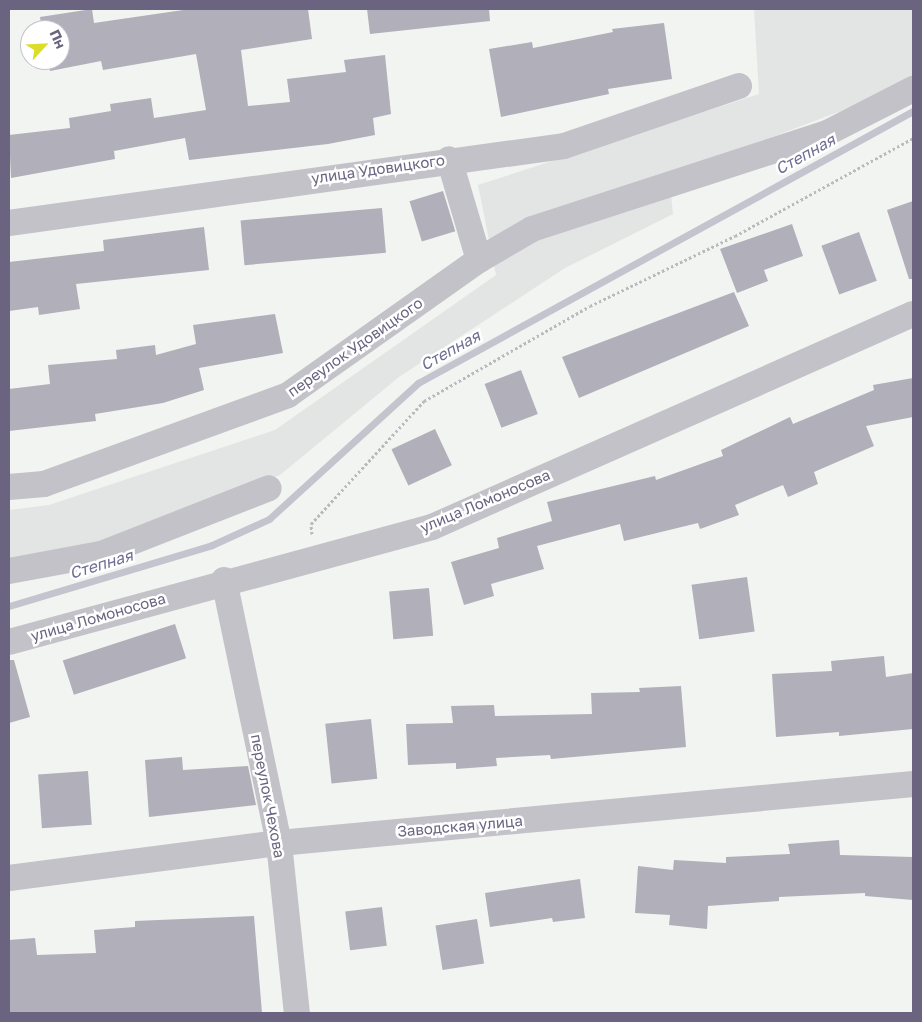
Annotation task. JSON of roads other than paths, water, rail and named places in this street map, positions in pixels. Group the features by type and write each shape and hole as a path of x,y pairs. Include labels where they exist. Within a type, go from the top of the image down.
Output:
{"street":[{"name":"улица Удовицкого","path":"9,223 449,159 564,146 739,86"},
{"name":"переулок Удовицкого","path":"9,487 44,484 288,395 479,260 532,229 827,133 913,88"},
{"path":"449,159 479,260"},
{"name":"улица Ломоносова","path":"9,642 224,580 432,526 913,314"},
{"path":"9,571 101,554 269,488"},
{"name":"переулок Чехова","path":"224,580 279,843 297,1013"},
{"name":"Заводская улица","path":"9,878 279,843 913,784"}],"waterway":[{"name":"Степная","path":"9,606 212,545 269,519 418,383 913,111"}]}
